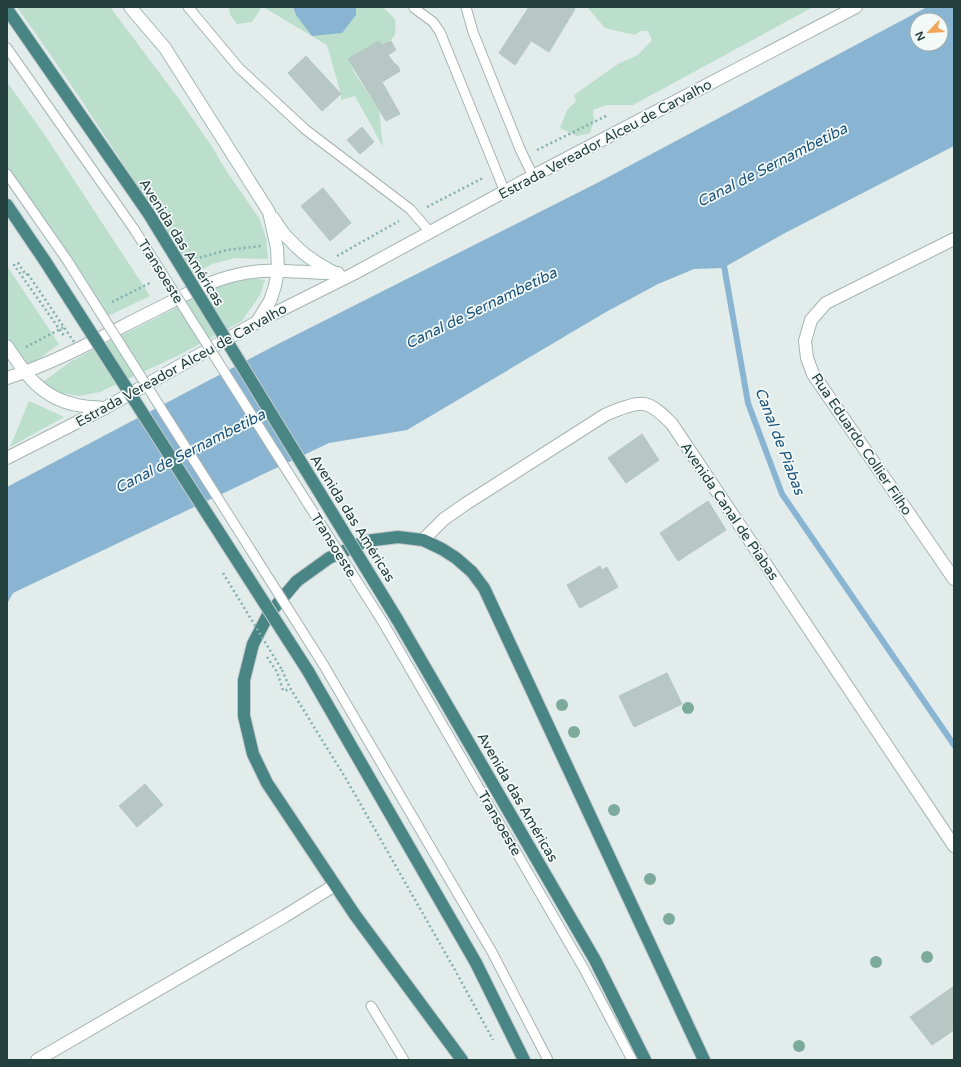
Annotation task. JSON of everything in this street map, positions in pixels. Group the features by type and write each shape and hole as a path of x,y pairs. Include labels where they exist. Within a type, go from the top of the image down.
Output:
{"highway":[{"name":"Avenida das Américas","path":"7,9 149,214 397,618 595,960 646,1060"},
{"path":"7,205 45,261 308,671 476,963 524,1060"},
{"path":"458,1059 355,915 267,783 254,754 244,716 244,680 255,641 268,615 297,581 329,558 366,541 398,537 423,540 456,558 472,572 484,588 704,1060"}],"street":[{"path":"130,7 165,48 269,212 288,239 301,252 335,274"},
{"name":"Estrada Vereador Alceu de Carvalho","path":"7,458 105,408 257,322 355,273 533,176 856,7"},
{"path":"257,322 270,301 278,270 277,248 269,212"},
{"name":"Rua Eduardo Collier Filho","path":"954,239 826,303 811,320 805,341 807,358 812,374 950,566 954,579"},
{"name":"Estrada Vereador Alceu de Carvalho","path":"7,378 25,372 74,350 202,287 235,275 278,270 335,274 355,273"},
{"path":"7,346 35,384 47,393 63,401 77,405 105,408"},
{"name":"Avenida Canal de Piabas","path":"423,540 444,519 467,502 605,415 627,406 644,404 661,412 672,424 954,846"},
{"path":"37,1060 278,920 335,885"}],"lane":[{"path":"188,7 240,68 306,130 410,209 430,232"},
{"path":"466,7 473,32 520,150 533,176"},
{"path":"414,8 433,22 440,32 505,192"},
{"name":"Transoeste","path":"7,48 134,229 384,624 584,969 632,1060"},
{"path":"7,174 67,260 323,664 492,952 548,1060"},
{"path":"371,1006 404,1060"}],"path":[{"path":"28,274 26,275 18,263 14,265 74,350"},
{"path":"255,641 260,644 277,672 283,690 285,691 290,688"},
{"path":"282,670 290,688 349,784 455,970 496,1046"}],"green space":[{"path":"17,7 110,7 179,99 259,218 266,238 268,259 235,258 212,264 193,275 151,207 63,73"},
{"path":"229,7 262,7 252,22 237,24 230,15"},
{"path":"263,7 293,7 296,15 356,15 356,7 383,7 395,19 395,32 393,38 382,45 379,41 348,59 354,72 379,110 383,147 355,96 341,100 341,94 327,45"},
{"path":"587,7 813,7 633,105 607,105 593,110 594,120 590,133 577,136 560,128 567,110 576,101 574,95 618,64 638,55 652,40 648,31 641,31 634,35 605,28"},
{"path":"7,82 44,134 150,296 108,316 71,257 7,167"},
{"path":"7,266 59,344 28,367 7,336"},
{"path":"250,278 265,280 260,295 242,321 177,356 100,392 79,396 56,392 47,387 43,382 70,362 207,292 225,284"},
{"path":"29,401 64,417 10,447"}],"water":[{"path":"293,7 356,7 356,15 342,33 312,36 296,15"},
{"name":"Canal de Sernambetiba","path":"927,7 954,7 954,146 785,233 723,268 694,269 658,284 606,312 407,430 329,443 13,593 7,604 7,487 276,345 599,182 909,17 909,52 949,52 949,12 918,12"}],"building":[{"path":"529,7 573,7 575,9 549,52 514,30"},
{"path":"514,30 531,41 515,65 499,53"},
{"path":"379,41 382,45 391,41 396,50 388,55 398,66 400,71 382,82 400,114 386,121 348,59"},
{"path":"306,56 341,94 322,111 288,73"},
{"path":"362,127 374,142 360,154 347,140"},
{"path":"323,188 351,223 330,241 301,206"},
{"path":"642,434 659,460 626,483 608,458"},
{"path":"708,501 726,530 678,561 660,533"},
{"path":"600,566 602,570 607,567 618,587 580,608 567,585"},
{"path":"667,673 682,704 634,727 619,696"},
{"path":"145,784 163,805 137,827 119,806"},
{"path":"954,986 954,1030 932,1045 910,1017"}],"waterway":[{"name":"Canal de Piabas","path":"723,260 748,403 782,494 954,745"}]}
